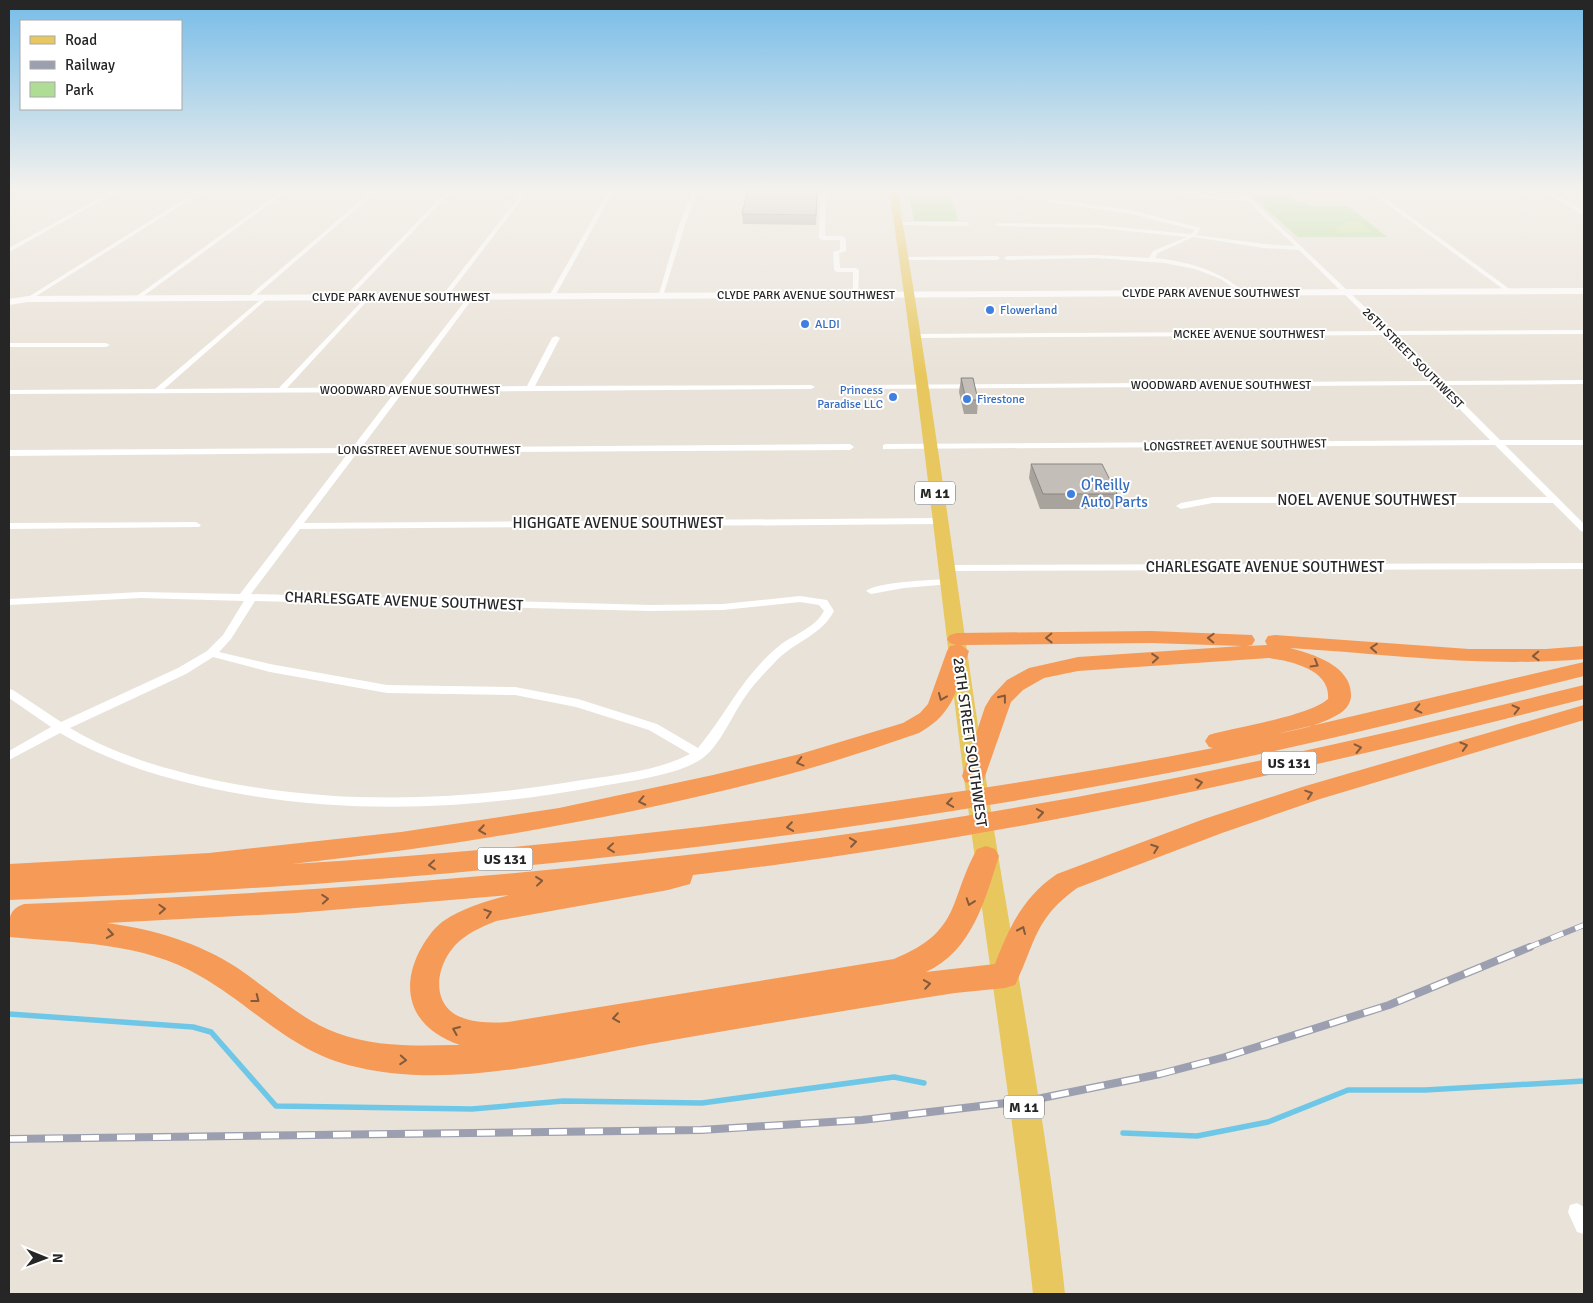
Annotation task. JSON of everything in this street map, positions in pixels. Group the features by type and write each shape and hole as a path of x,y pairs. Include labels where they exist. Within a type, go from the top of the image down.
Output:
{"highway":[{"path":"9,874 209,863 402,842 559,817 696,788 803,762 911,728 928,718 938,707 957,645 1180,637 1283,641 1497,656 1545,656 1584,652"},
{"path":"974,777 992,715 1002,697 1026,678 1050,669 1091,663 1269,651 1291,654 1309,661 1331,675 1339,687 1339,702 1323,713 1193,747 1068,783"},
{"name":"US 131","path":"9,889 256,878 577,852 837,821 1068,783 1265,745 1584,669"},
{"name":"US 131","path":"9,915 112,912 417,894 788,852 992,821 1184,786 1388,741 1584,692"},
{"path":"9,926 103,933 168,948 223,975 284,1021 312,1038 346,1050 407,1060 487,1058 912,986 1005,976 1032,910 1048,893 1067,881 1213,826 1311,793 1584,712"},
{"path":"788,852 657,883 509,907 478,916 448,935 433,954 425,973 424,992 426,1000 437,1017 458,1032 482,1036 508,1036 897,971 922,962 956,934 966,914 986,853"}],"main road":[{"name":"28TH STREET SOUTHWEST","path":"903,251 910,294 938,521 957,645 974,777 1014,1037 1048,1294"},
{"name":"CLYDE PARK AVENUE SOUTHWEST","path":"9,297 28,299 136,299 1584,291"},
{"name":"CLYDE PARK AVENUE SOUTHWEST","path":"9,302 28,299"},
{"path":"9,311 28,299"}],"street":[{"path":"28,299 105,251"},
{"path":"136,299 203,251"},
{"path":"250,298 305,251"},
{"path":"347,297 392,251"},
{"path":"444,297 480,251"},
{"path":"552,296 578,251"},
{"path":"660,296 674,251"},
{"path":"843,251 836,252 837,270 856,270 856,295"},
{"path":"1152,259 1153,254 1158,251"},
{"name":"26TH STREET SOUTHWEST","path":"1302,251 1346,292 1584,529"},
{"path":"1454,251 1509,291"},
{"path":"904,259 997,258"},
{"path":"1007,258 1152,259 1211,271 1231,281 1243,292"},
{"path":"9,756 60,728 182,671 210,653 227,637 248,596 298,526 471,297"},
{"path":"157,391 265,298"},
{"path":"280,391 368,298"},
{"name":"MCKEE AVENUE SOUTHWEST","path":"915,336 1584,332"},
{"path":"530,389 556,338"},
{"path":"9,345 106,345"},
{"name":"WOODWARD AVENUE SOUTHWEST","path":"858,388 1584,382"},
{"name":"WOODWARD AVENUE SOUTHWEST","path":"9,392 811,387"},
{"name":"LONGSTREET AVENUE SOUTHWEST","path":"886,447 1584,442"},
{"name":"LONGSTREET AVENUE SOUTHWEST","path":"9,452 850,447"},
{"name":"NOEL AVENUE SOUTHWEST","path":"1181,506 1213,500 1554,500"},
{"path":"1572,516 1584,516"},
{"name":"HIGHGATE AVENUE SOUTHWEST","path":"298,526 938,521"},
{"path":"9,526 196,524"},
{"name":"CHARLESGATE AVENUE SOUTHWEST","path":"871,591 946,575 1584,566"},
{"name":"CHARLESGATE AVENUE SOUTHWEST","path":"9,602 141,595 248,596 651,608 723,607 800,599 823,602 827,606 827,615 822,622 782,649 747,684 700,754"},
{"path":"210,653 280,670 387,689 515,691 578,703 653,727 700,754"},
{"path":"9,694 60,728 118,758 197,782 258,793 322,800 456,802 538,794 669,768 700,754"}],"building":[{"path":"961,378 973,378 978,400 966,400"},
{"path":"1031,464 1102,464 1117,494 1043,494"}],"waterway":[{"path":"9,1014 193,1027 211,1032 276,1106 472,1109 563,1101 702,1103 894,1077 924,1083"},
{"path":"1123,1133 1197,1136 1268,1122 1348,1090 1425,1090 1584,1081"}],"railway":[{"path":"1527,948 1584,925"},
{"path":"9,1139 701,1130 862,1120 1032,1100 1160,1074 1225,1057 1389,1005 1530,947"}],"place":[{"name":"Flowerland","path":"990,310"},
{"name":"ALDI","path":"805,324"},
{"name":"Princess Paradise LLC","path":"893,397"},
{"name":"Firestone","path":"967,399"},
{"name":"O'Reilly Auto Parts","path":"1071,494"}]}
